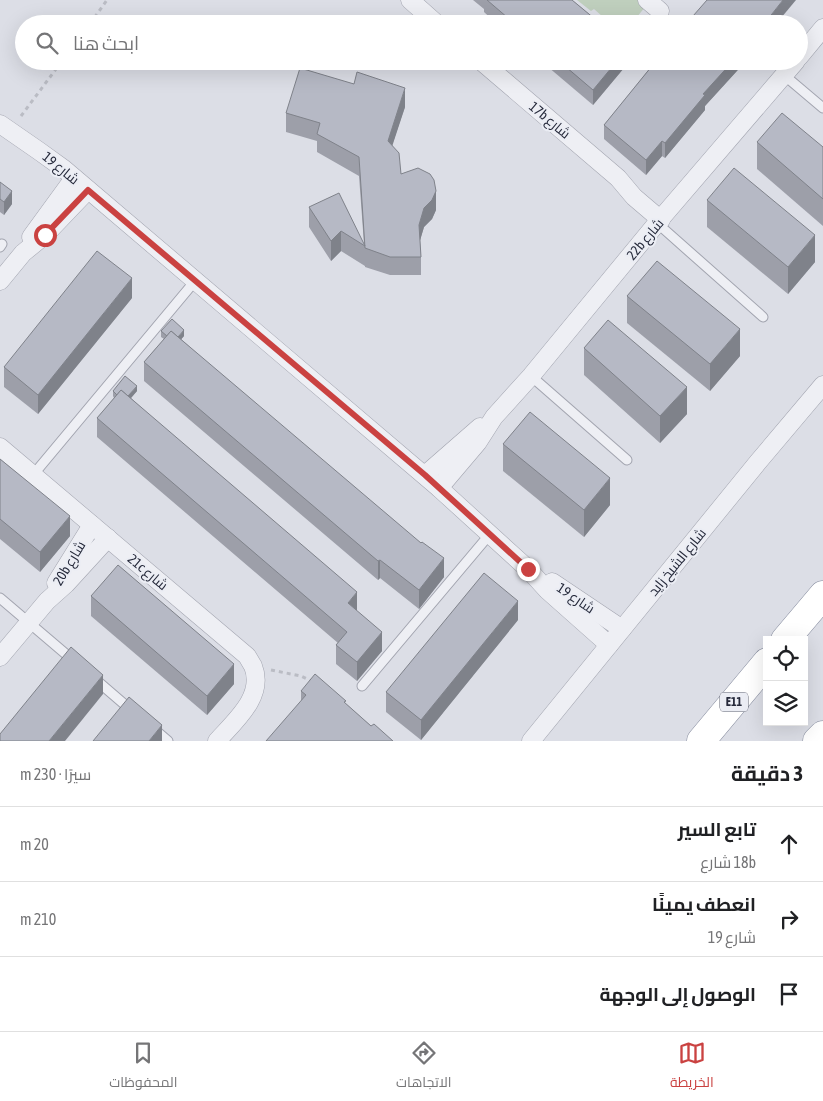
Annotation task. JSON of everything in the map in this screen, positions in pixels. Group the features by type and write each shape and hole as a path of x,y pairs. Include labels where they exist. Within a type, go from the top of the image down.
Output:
{"highway":[{"path":"788,636 823,595"},
{"name":"E11","path":"701,741 763,667"},
{"path":"817,741 823,734"}],"street":[{"path":"410,0 427,15"},
{"path":"808,46 823,28"},
{"name":"17b شارع","path":"492,70 618,178 634,196 663,217"},
{"name":"22b شارع","path":"439,488 478,442 494,417 531,376 788,70"},
{"name":"شارع 19","path":"5,128 74,178 425,475 528,569 547,590 609,645"},
{"path":"0,281 23,253 38,227 74,178"},
{"path":"23,253 45,235 88,190"},
{"name":"شارع الشيخ زايد","path":"532,741 823,385"},
{"name":"22b شارع","path":"425,475 494,417"},
{"name":"21c شارع","path":"0,447 238,647 247,656 253,667"},
{"name":"20b شارع","path":"47,601 92,525"},
{"name":"20b شارع","path":"0,657 47,601 66,584 108,538"},
{"name":"شارع 19","path":"528,569 545,577 622,629"},
{"path":"217,741 249,703 254,692 256,680 253,667"}],"lane":[{"path":"784,75 823,108"},
{"path":"663,217 762,317"},
{"path":"34,475 195,281"},
{"path":"531,376 628,460"},
{"path":"362,686 490,534"},
{"path":"0,598 168,741"}],"path":[{"path":"96,15 107,0"},
{"path":"5,128 54,70"},
{"path":"253,667 301,676 316,684"}],"green space":[{"path":"577,0 639,0 646,6 638,15 601,15 594,9 591,11"}],"building":[{"path":"487,0 572,0 590,15 504,15"},
{"path":"707,0 783,0 771,15 694,15"},
{"path":"299,70 307,70 354,84 357,72 405,88 388,141 399,153 401,174 418,168 430,174 434,180 436,191 432,200 424,208 419,225 421,257 390,257 365,248 359,157 317,134 320,123 286,113"},
{"path":"570,70 610,70 593,90"},
{"path":"649,70 725,70 703,94 705,95 665,143 662,141 646,160 604,125"},
{"path":"782,113 823,147 823,199 757,142"},
{"path":"734,168 815,235 788,267 707,200"},
{"path":"0,182 12,191 4,202 0,199"},
{"path":"339,193 365,246 341,231 331,241 309,207"},
{"path":"97,251 132,278 38,395 4,367"},
{"path":"657,261 740,329 710,364 627,296"},
{"path":"172,319 184,330 178,337 171,331 167,336 161,331"},
{"path":"608,320 687,387 660,416 584,348"},
{"path":"171,331 421,543 444,558 419,590 380,560 378,561 144,362"},
{"path":"125,376 137,386 128,396 121,390 117,395 113,391"},
{"path":"121,390 357,592 348,603 382,632 357,662 336,645 347,632 97,418"},
{"path":"530,412 610,478 584,510 503,444"},
{"path":"0,459 70,516 40,552 0,519"},
{"path":"118,565 234,664 207,696 91,596"},
{"path":"484,573 518,601 421,720 386,692"},
{"path":"71,647 103,675 49,741 0,741 0,734"},
{"path":"315,674 371,726 374,724 393,741 266,741 306,695 301,691"},
{"path":"129,697 162,725 149,741 93,741"}],"route":[{"path":"45,235 88,190 425,475 528,569"}]}
